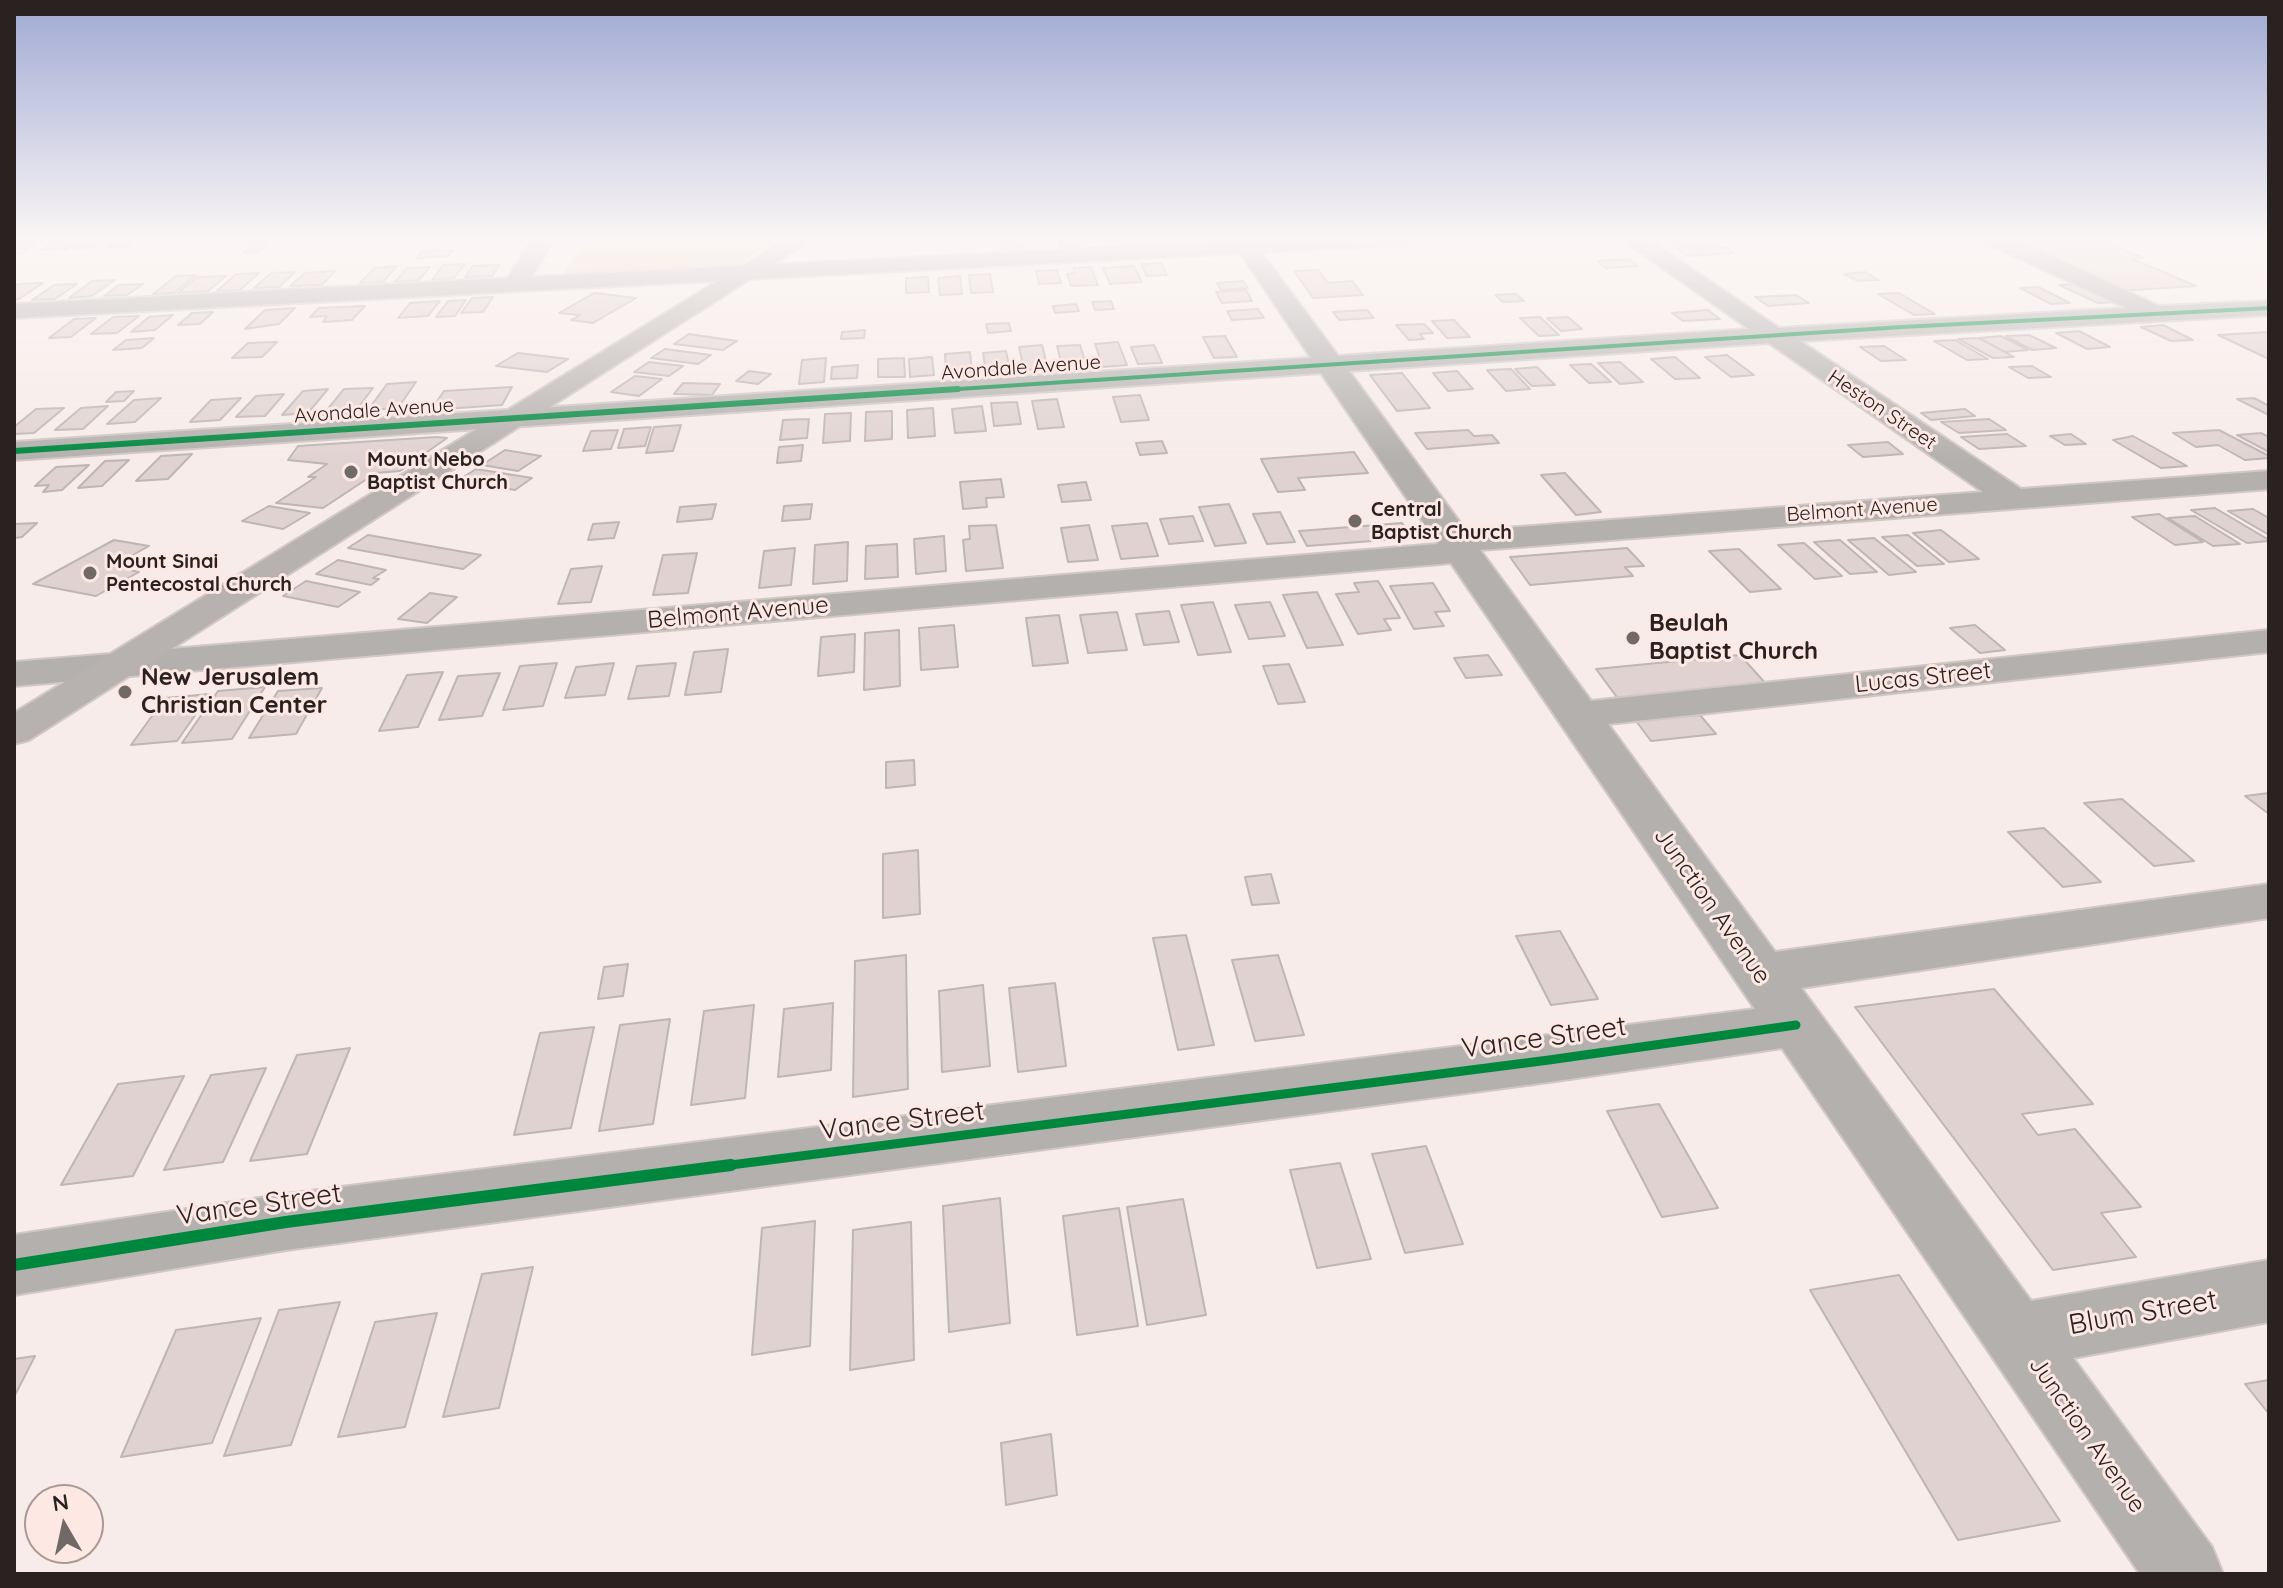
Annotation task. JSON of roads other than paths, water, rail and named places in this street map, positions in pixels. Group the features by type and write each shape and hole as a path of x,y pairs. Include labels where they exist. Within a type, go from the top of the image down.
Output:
{"main road":[{"path":"14,731 683,312"}],"street":[{"name":"Junction Avenue","path":"1292,312 2185,1574"},
{"name":"Heston Street","path":"1738,312 2014,499"},
{"name":"Avondale Avenue","path":"14,451 2175,312"},
{"name":"Belmont Avenue","path":"14,674 2014,499 2269,480"},
{"name":"Lucas Street","path":"1577,715 2269,641"},
{"path":"1760,974 2269,901"},
{"name":"Vance Street","path":"14,1265 286,1222 1549,1060 1796,1025"},
{"name":"Blum Street","path":"2016,1336 2269,1291"}],"place":[{"name":"Mount Nebo Baptist Church","path":"351,472"},
{"name":"Central Baptist Church","path":"1355,521"},
{"name":"Mount Sinai Pentecostal Church","path":"90,573"},
{"name":"Beulah Baptist Church","path":"1633,638"},
{"name":"New Jerusalem Christian Center","path":"125,692"}]}
